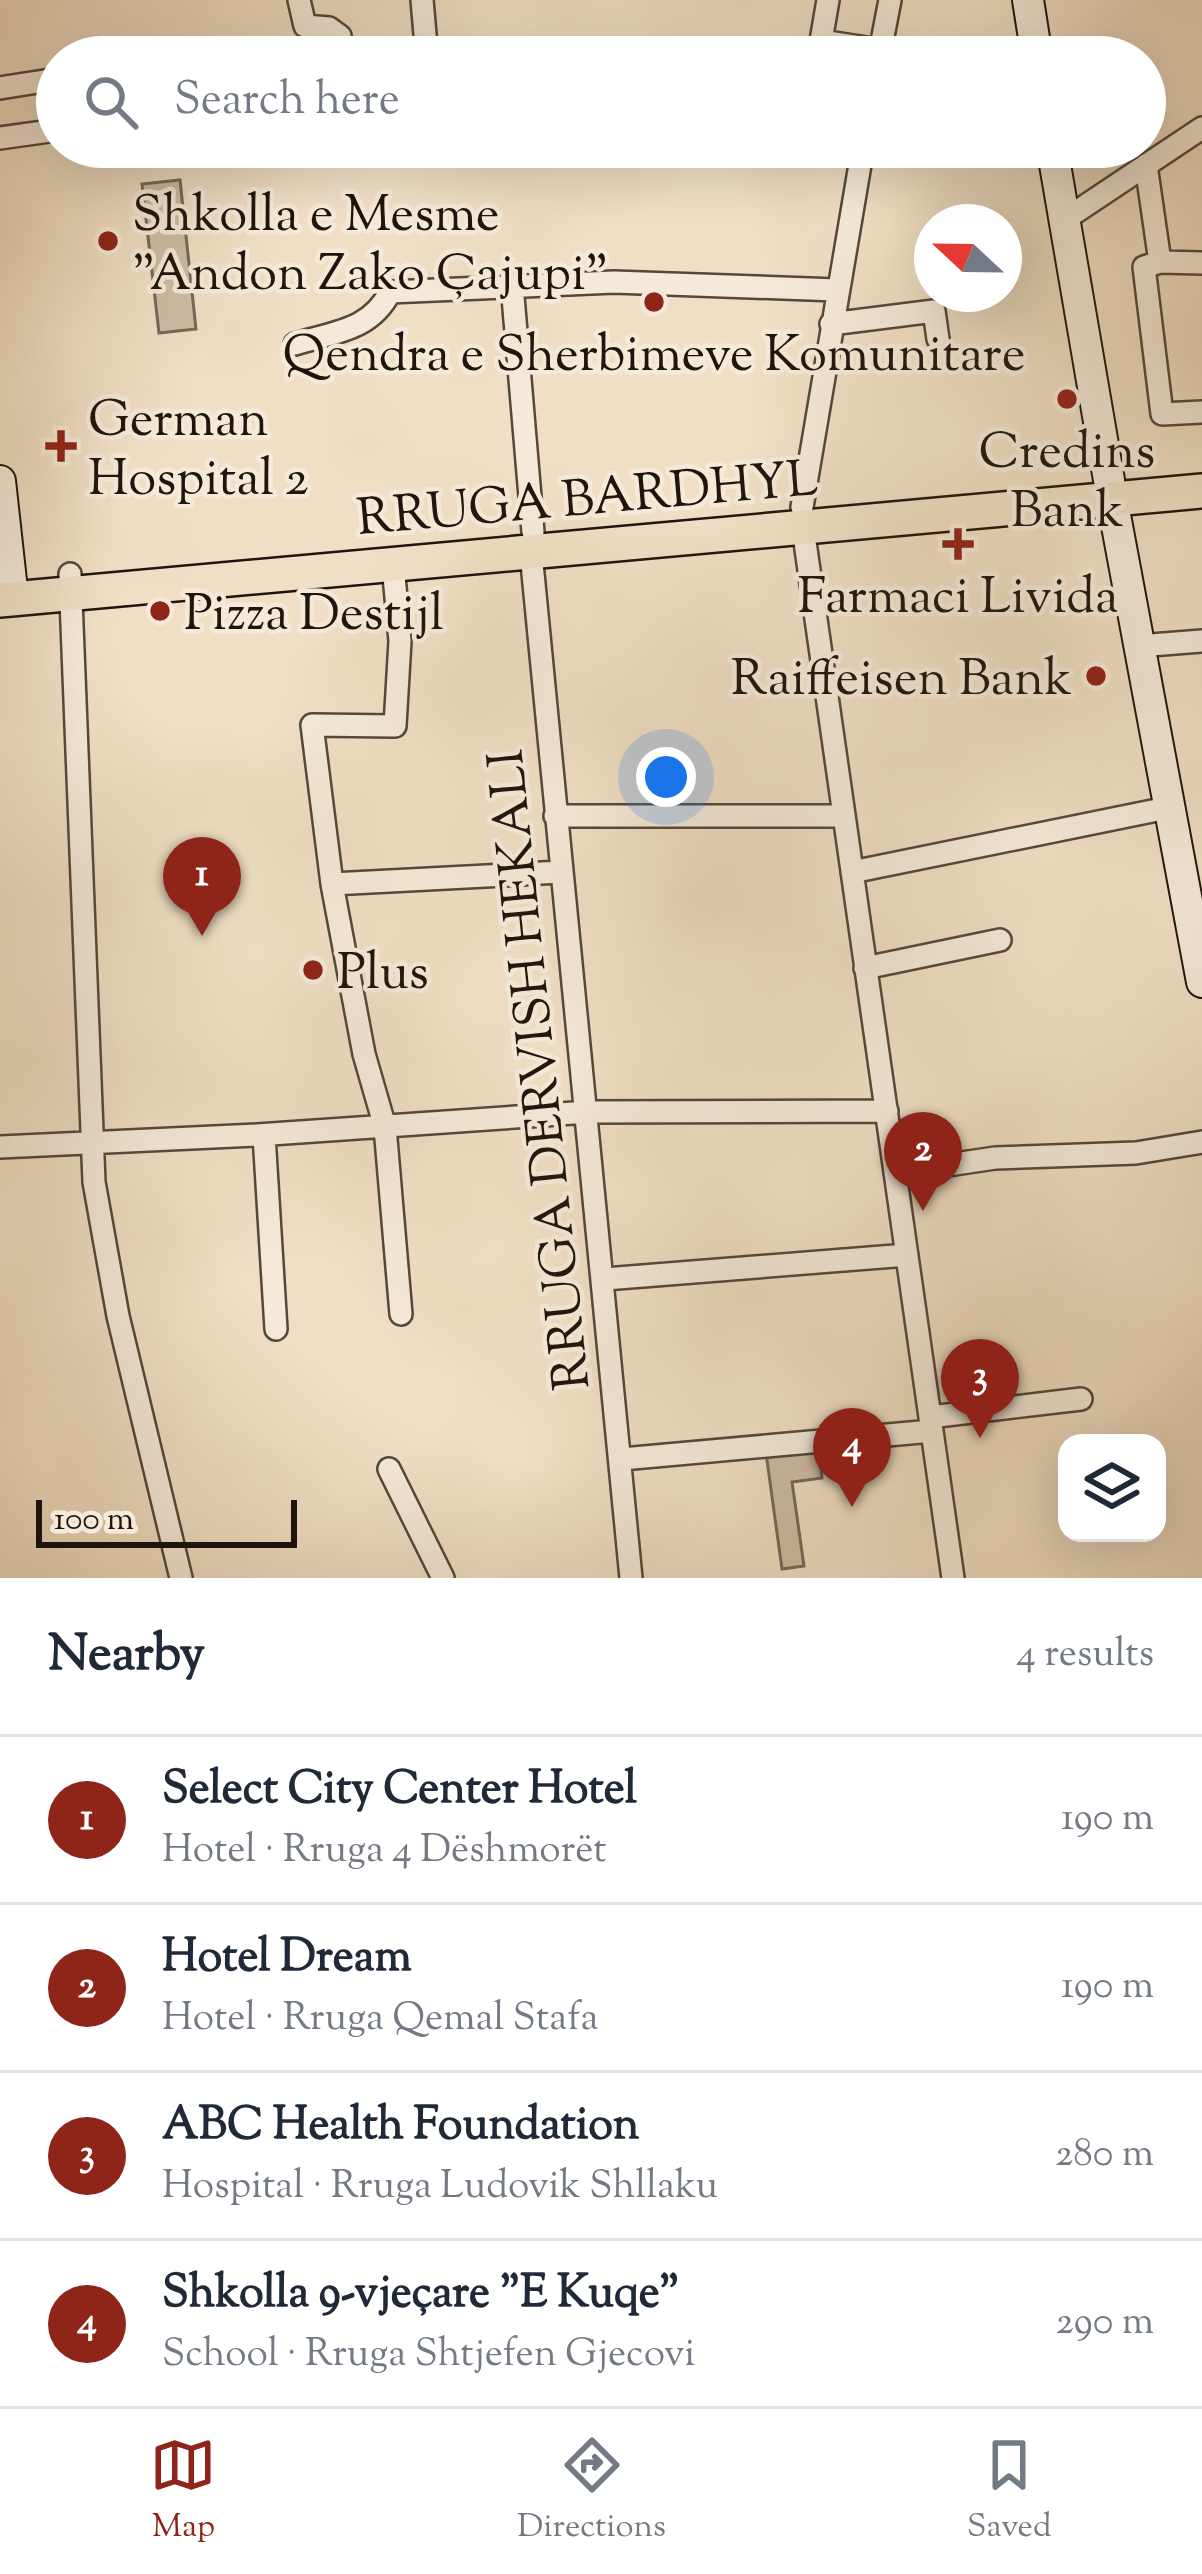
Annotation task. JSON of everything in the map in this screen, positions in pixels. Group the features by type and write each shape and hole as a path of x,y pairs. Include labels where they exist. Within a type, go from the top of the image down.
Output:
{"main road":[{"path":"1028,0 1034,36"},
{"path":"1055,168 1167,808 1202,982"},
{"path":"1110,489 1202,471"},
{"path":"0,481 6,590"},
{"path":"1110,489 1202,491"},
{"name":"RRUGA BARDHYL","path":"6,590 1110,489"},
{"name":"RRUGA BARDHYL","path":"70,584 393,565 532,542"}],"street":[{"path":"299,0 305,26 329,28 340,36"},
{"path":"422,0 425,36"},
{"path":"822,36 828,0"},
{"path":"883,36 890,0"},
{"path":"0,88 36,82"},
{"path":"1166,152 1202,128"},
{"path":"0,138 36,133"},
{"path":"859,168 802,517 953,1578"},
{"path":"1064,220 1142,168"},
{"path":"1146,168 1160,262"},
{"path":"1202,263 1160,262 1144,267 1162,414 1202,412"},
{"path":"295,344 366,322 380,311 390,292 676,283 837,290"},
{"name":"RRUGA DERVISH HEKALI","path":"512,285 555,817 632,1578"},
{"path":"831,325 934,311 938,339"},
{"path":"393,565 400,641 395,726 312,725 332,884 364,1054 385,1127 401,1314"},
{"path":"70,584 94,1182 118,1316 181,1578"},
{"path":"1138,646 1202,641"},
{"path":"852,872 1167,808"},
{"path":"555,817 844,816"},
{"path":"332,884 561,872"},
{"path":"865,968 1000,940"},
{"path":"0,1147 264,1135 588,1112 887,1111"},
{"path":"264,1135 276,1329"},
{"path":"895,1173 995,1158 1136,1153 1202,1142"},
{"path":"605,1279 907,1255"},
{"path":"622,1459 931,1424 1081,1399"},
{"path":"389,1468 443,1578"}],"shaded area":[{"path":"180,180 196,329 159,333 142,184"},
{"path":"819,1449 822,1478 792,1482 804,1566 782,1569 766,1453"}],"place":[{"name":"Shkolla e Mesme \"Andon Zako Çajupi\"","path":"108,241"},
{"name":"Qendra e Sherbimeve Komunitare","path":"654,302"},
{"name":"Credins Bank","path":"1067,399"},
{"name":"German Hospital 2","path":"61,446"},
{"name":"Farmaci Livida","path":"958,544"},
{"name":"Pizza Destijl","path":"160,611"},
{"name":"Raiffeisen Bank","path":"1096,676"},
{"name":"Select City Center Hotel","path":"202,936"},
{"name":"Plus","path":"313,970"},
{"name":"Hotel Dream","path":"923,1211"},
{"name":"ABC Health Foundation","path":"980,1438"},
{"name":"Shkolla 9-vjeçare \"E Kuqe\"","path":"852,1507"}]}
